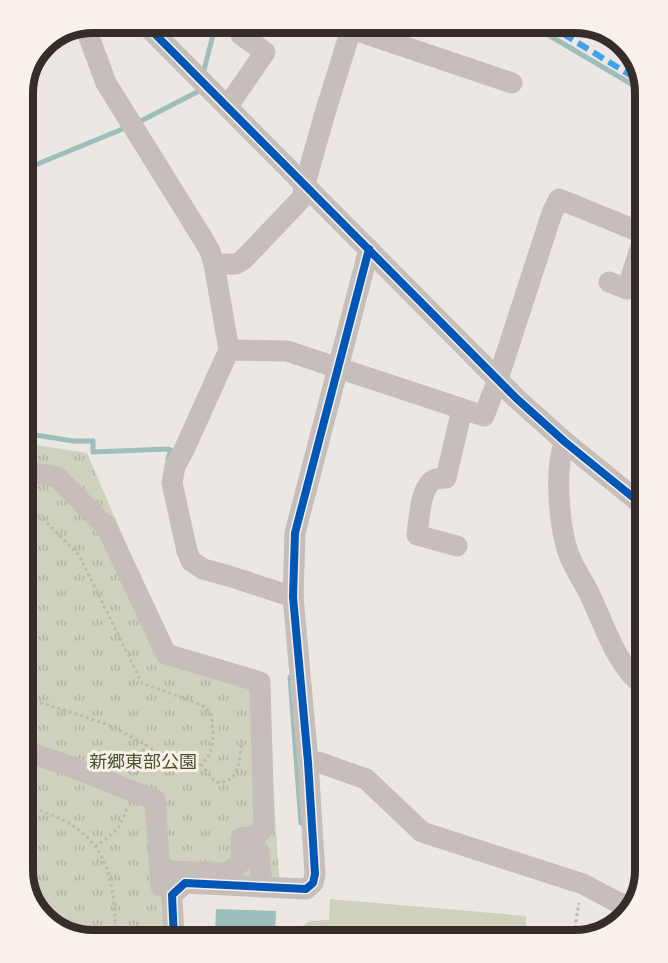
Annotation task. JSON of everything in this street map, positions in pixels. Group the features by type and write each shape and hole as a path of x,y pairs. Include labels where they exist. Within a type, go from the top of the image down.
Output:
{"street":[{"path":"88,33 106,83 203,239 214,264 229,350 176,466 172,483 187,551 191,561 203,569 293,597"},
{"path":"155,33 516,398 565,442 635,499"},
{"path":"214,264 236,264 243,260 303,198 305,184 350,33"},
{"path":"372,33 512,83"},
{"path":"228,106 265,52 241,35"},
{"path":"229,350 288,351 484,416 498,380 552,213 560,199 635,230"},
{"path":"174,930 172,895 185,883 306,889 313,883 315,874 308,762 293,597 295,533 369,249"},
{"path":"609,282 627,288 635,264"},
{"path":"457,546 417,535 422,500 428,486 435,479 446,478 462,408"},
{"path":"565,442 561,452 559,471 560,506 567,550 615,652 635,678"},
{"path":"33,473 57,477 107,528 166,654 260,682 264,827 256,836 242,838 241,862 228,873 161,872"},
{"path":"33,754 155,800 163,930"},
{"path":"308,762 318,762 366,779 422,832 583,884 624,904"},
{"path":"241,846 259,852 262,887"}],"path":[{"path":"33,514 41,517 79,555 142,683 202,705 212,716 213,745 201,764 192,767 181,766 173,764 145,744 104,723 33,700"},
{"path":"201,764 215,782 228,782 233,778 237,769 243,733"},
{"path":"138,762 145,744"},
{"path":"33,808 69,823 84,834 95,847 109,872 114,900 116,930"},
{"path":"95,847 115,833 125,815"},
{"path":"575,930 583,884"}],"green space":[{"name":"新郷東部公園","path":"33,445 87,453 171,648 266,676 279,877 165,876 168,930 89,930 74,927 60,920 48,909 41,900 35,885 33,870"},
{"path":"330,899 526,916 527,930 298,930 309,921 329,920"}],"water":[{"path":"216,909 276,911 275,930 215,930"}],"waterway":[{"path":"204,70 213,33"},
{"path":"545,33 634,86"},
{"path":"139,122 199,91"},
{"path":"33,166 125,128"},
{"path":"33,435 73,441 93,441 93,452 168,449 171,450 168,459"},
{"path":"290,677 301,823"}],"marked path":[{"path":"562,33 632,76"}],"cycle path":[{"path":"154,33 516,398 565,442 635,499"},
{"path":"174,930 172,895 185,883 306,889 313,883 315,874 308,762 293,597 295,533 369,249"}]}
